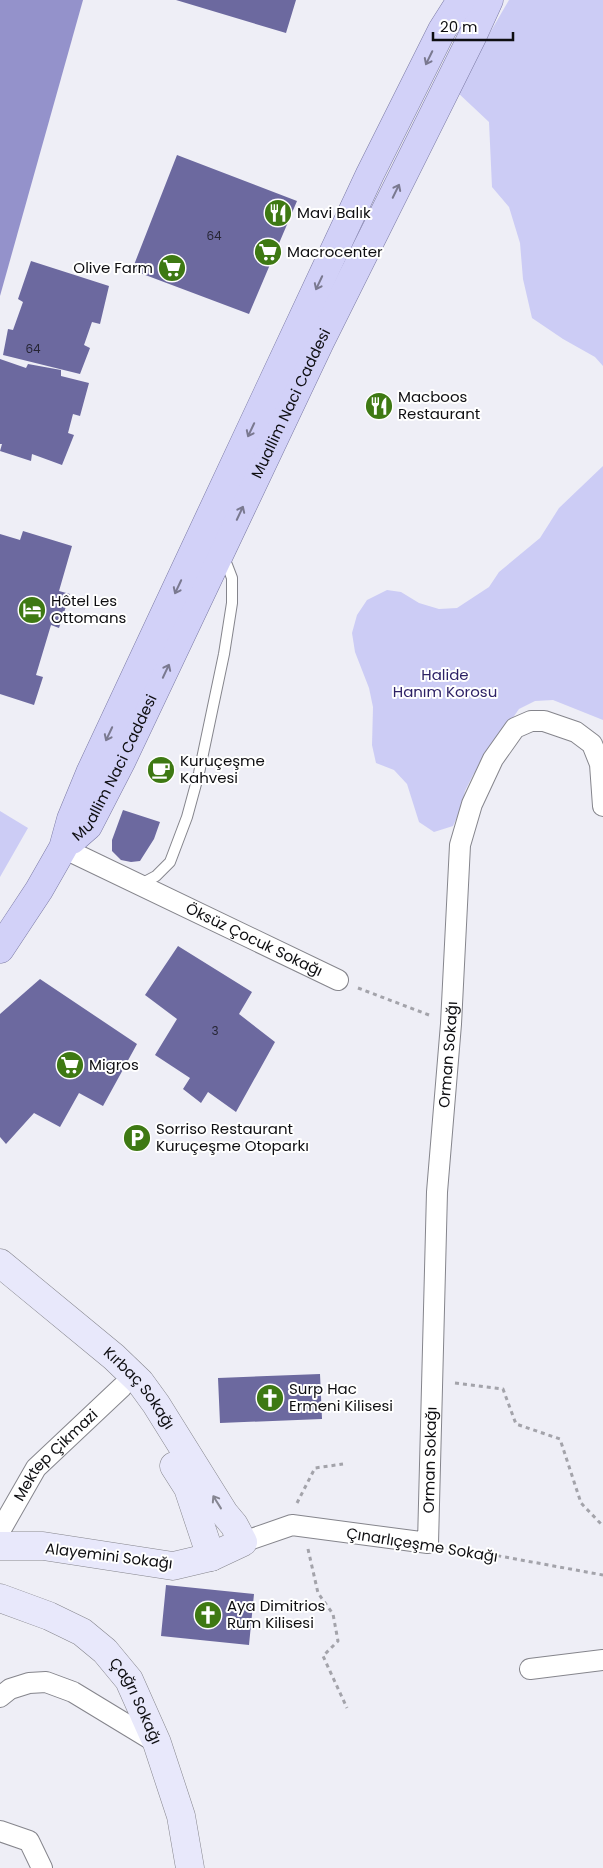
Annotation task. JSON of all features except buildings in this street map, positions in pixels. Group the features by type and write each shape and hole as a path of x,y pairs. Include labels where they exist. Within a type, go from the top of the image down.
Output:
{"main road":[{"name":"Muallim Naci Caddesi","path":"0,949 39,890 63,848 88,826 160,683 209,550 370,174 442,30 461,0"},
{"name":"Muallim Naci Caddesi","path":"209,550 320,342 489,0"}],"street":[{"name":"Orman Sokağı","path":"428,1543 437,1192 451,1024 460,845 472,804 493,759 515,728 530,721 544,721 576,732 592,744 600,764 603,806"},
{"name":"Öksüz Çocuk Sokağı","path":"63,848 338,980"},
{"name":"Kırbaç Sokağı","path":"0,1263 115,1373 188,1488 211,1556"},
{"name":"Kırbaç Sokağı","path":"0,1285 115,1373 140,1382 156,1404 224,1513 234,1524 243,1542"},
{"name":"Mektep Çikmazi","path":"0,1530 36,1468 115,1373"},
{"name":"Çınarlıçeşme Sokağı","path":"243,1542 293,1527 428,1543"},
{"name":"Alayemini Sokağı","path":"0,1546 42,1546 173,1566 211,1556 243,1542"},
{"name":"Çağrı Sokağı","path":"0,1598 49,1616 82,1632 105,1651 129,1680 157,1743 181,1816 190,1868"},
{"path":"530,1669 603,1660"},
{"path":"0,1697 10,1689 29,1683 46,1682 73,1692 157,1743"},
{"path":"0,1831 28,1841 42,1868"}],"lane":[{"path":"139,885 156,876 170,862 187,817 199,772 224,654 232,603 232,578 227,565 209,550"}],"path":[{"name":"Öksüz Çocuk Sokağı","path":"338,980 451,1024"},
{"path":"432,1380 503,1389 516,1424 560,1439 581,1503 603,1526"},
{"path":"343,1464 315,1468 293,1527 318,1593 333,1614 338,1641 323,1656 347,1708"},
{"name":"Çınarlıçeşme Sokağı","path":"428,1543 603,1575"}],"green space":[{"path":"509,0 603,0 603,366 595,357 563,339 532,318 523,279 520,243 509,207 492,187 489,122 456,91"},
{"name":"Halide Hanım Korosu","path":"603,466 603,720 553,700 535,701 519,709 473,775 465,791 461,809 453,826 434,832 419,822 407,784 394,770 376,763 372,745 373,707 369,688 355,652 352,633 357,615 367,600 387,590 401,592 419,603 439,609 457,608 489,587 499,572 540,538 559,508"},
{"path":"0,811 28,828 0,877"}],"shaded area":[{"path":"0,0 83,0 0,296"}],"place":[{"name":"Mavi Balık","path":"278,213"},
{"name":"Macrocenter","path":"268,252"},
{"name":"Olive Farm","path":"172,268"},
{"name":"Macboos Restaurant","path":"379,406"},
{"name":"Hôtel Les Ottomans","path":"32,610"},
{"name":"Kuruçeşme Kahvesi","path":"161,770"},
{"name":"Migros","path":"70,1065"},
{"name":"Sorriso Restaurant Kuruçeşme Otoparkı","path":"137,1138"},
{"name":"Surp Hac Ermeni Kilisesi","path":"270,1398"},
{"name":"Aya Dimitrios Rum Kilisesi","path":"208,1615"}]}
